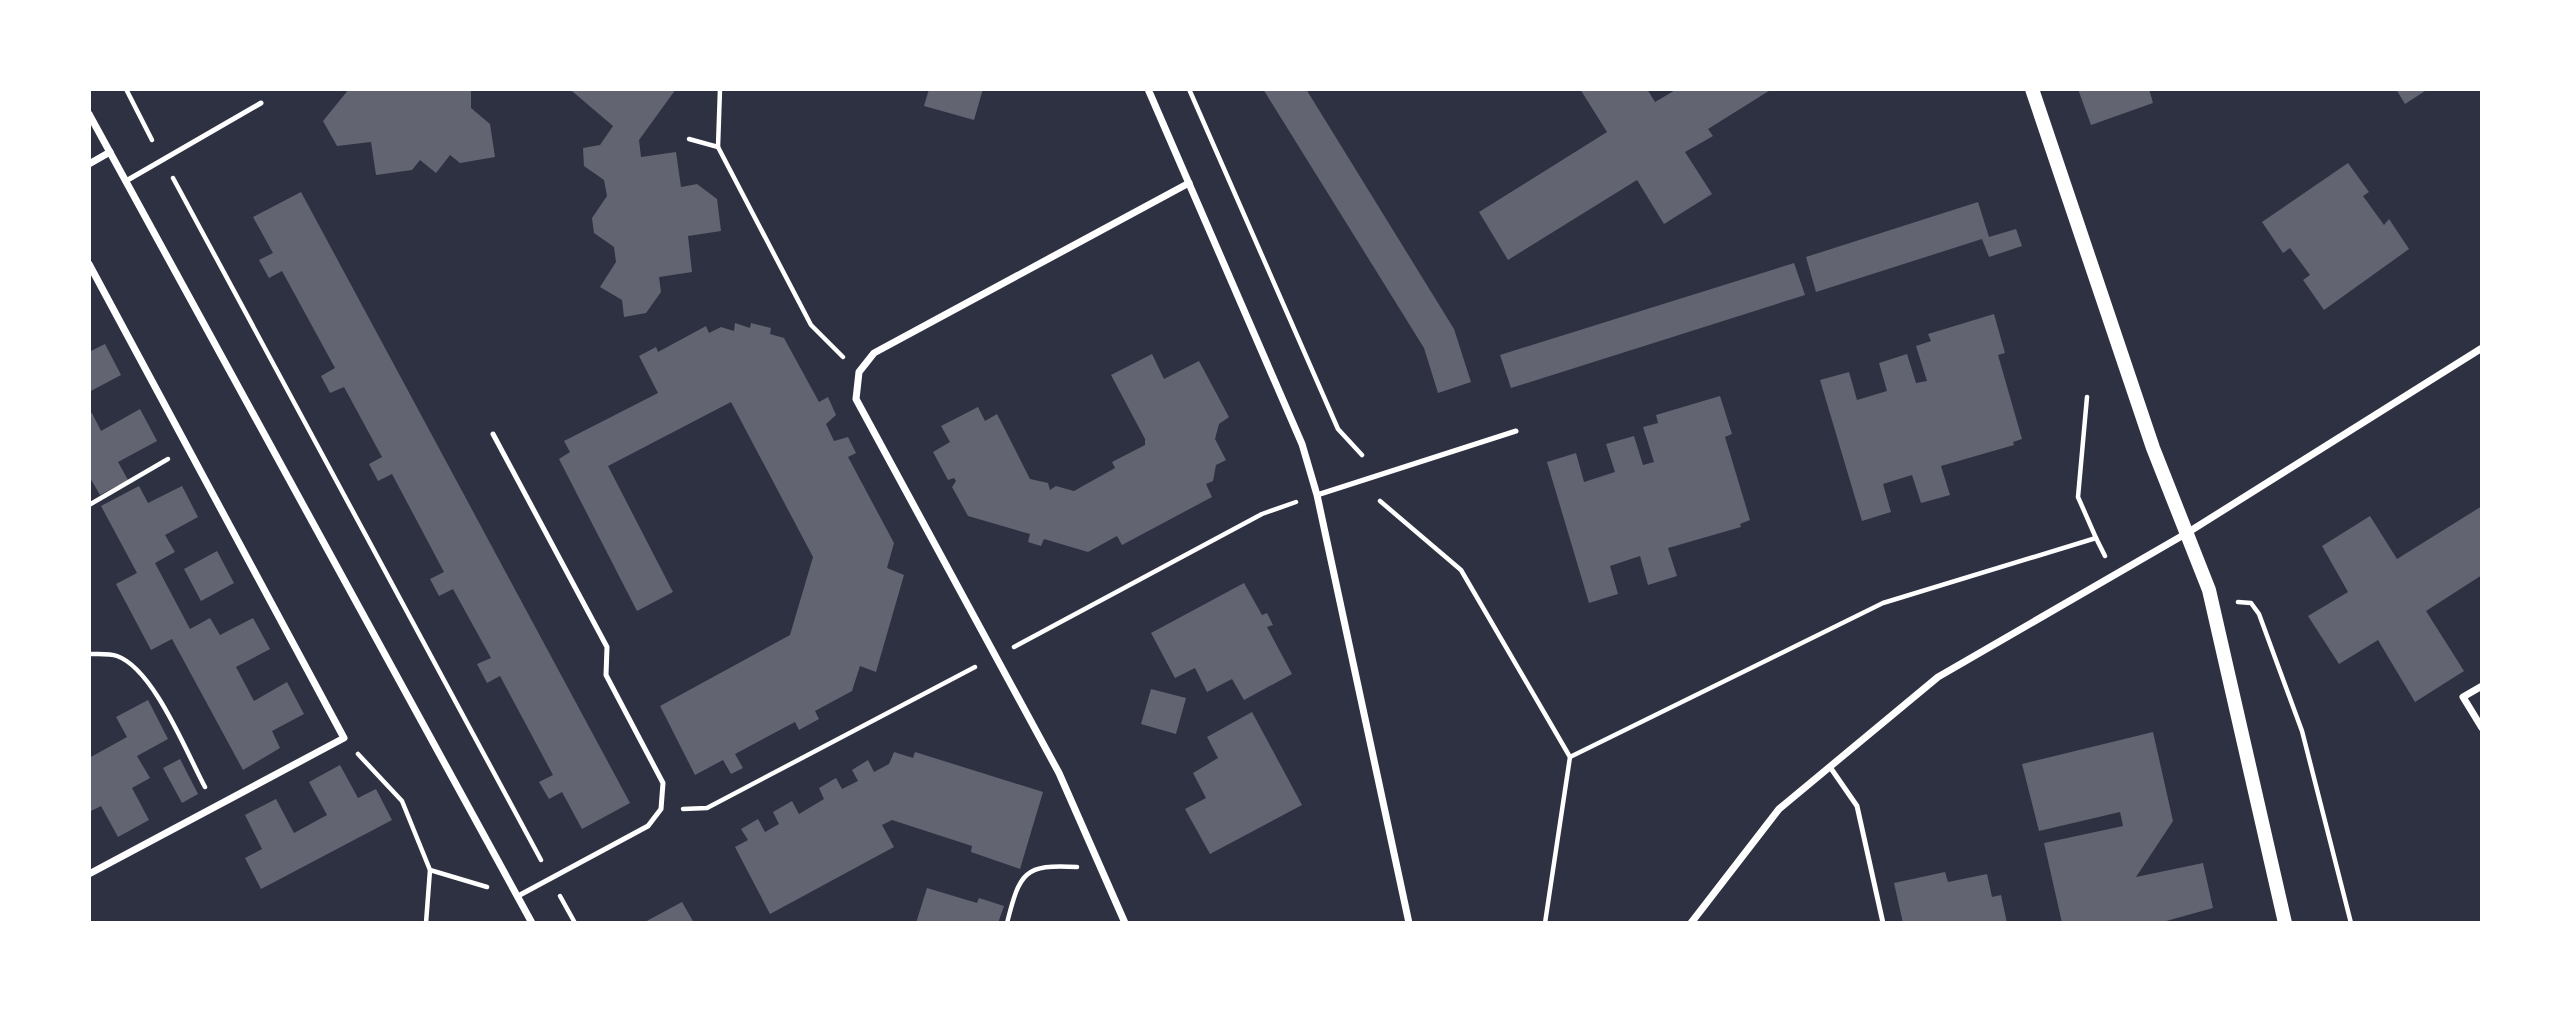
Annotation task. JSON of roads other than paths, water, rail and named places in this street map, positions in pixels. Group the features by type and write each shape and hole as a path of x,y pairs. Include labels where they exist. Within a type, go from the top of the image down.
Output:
{"main road":[{"path":"2032,89 2153,448 2211,600 2285,923"}],"street":[{"path":"1148,89 1303,444 1317,495 1409,923"},
{"path":"89,114 532,923"},
{"path":"89,164 110,152"},
{"path":"1125,923 1059,773 856,399 859,372 874,353 1189,183"},
{"path":"89,264 344,738 89,874"},
{"path":"1691,923 1779,809 1938,677 2187,533 2482,348"},
{"path":"2482,685 2463,697 2482,728"}],"lane":[{"path":"126,181 261,103"},
{"path":"1317,495 1516,431"},
{"path":"493,434 607,647 606,675 663,783 661,809 648,826 518,897"},
{"path":"1830,767 1857,806 1883,923"}]}
